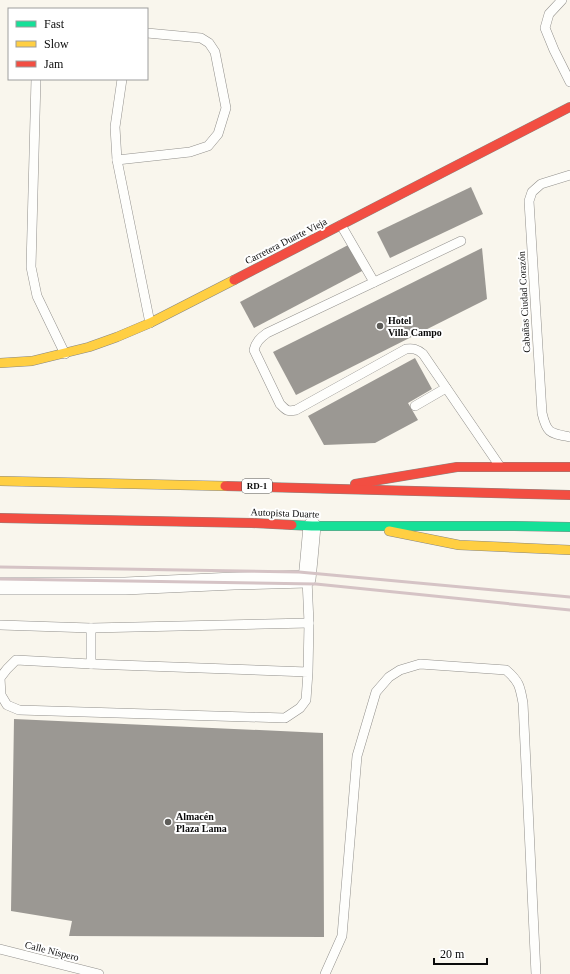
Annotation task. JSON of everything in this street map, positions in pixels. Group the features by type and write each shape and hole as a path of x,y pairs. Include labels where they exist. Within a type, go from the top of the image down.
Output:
{"main road":[{"name":"Carretera Duarte Vieja","path":"0,363 32,361 65,354 117,337 221,287 570,107"},
{"path":"328,488 457,467 570,467"},
{"name":"RD-1","path":"0,481 570,495"},
{"name":"Autopista Duarte","path":"0,518 252,523 312,526 570,527"},
{"path":"362,526 459,545 570,550"}],"street":[{"path":"0,586 125,586 307,579 312,526"}],"lane":[{"path":"562,0 549,14 545,28 570,82"},
{"path":"117,160 190,152 208,146 218,134 226,108 215,52 209,43 201,38 148,33"},
{"path":"36,80 31,266 37,296 65,354"},
{"path":"122,80 115,127 117,160 150,322"},
{"name":"Cabañas Ciudad Corazón","path":"570,175 541,184 532,192 529,201 542,413 544,423 553,434 570,437"},
{"path":"341,225 374,282"},
{"path":"461,241 267,333 258,340 254,350 280,404 285,410 291,411 296,410 406,349 413,348 423,354 500,467"},
{"path":"415,406 446,388"},
{"path":"307,579 309,623 308,672 306,700 300,708 285,718 19,710 7,705 0,695 0,678 7,668 16,660 308,672"},
{"path":"0,625 91,628 309,623"},
{"path":"91,628 91,664"},
{"path":"324,974 342,936 357,756 376,692 388,677 400,670 420,664 506,670 514,677 521,688 523,703 536,974"},
{"name":"Calle Níspero","path":"0,949 99,974"}],"building":[{"path":"471,187 483,214 390,258 377,232"},
{"path":"350,244 364,270 254,328 240,302"},
{"name":"Hotel Villa Campo","path":"482,248 487,299 296,395 273,352"},
{"path":"415,358 432,389 408,403 418,420 375,443 324,445 308,416"},
{"name":"Almacén Plaza Lama","path":"14,719 323,733 324,937 69,936 72,921 11,911"}],"railway":[{"path":"0,567 299,572 570,597"},
{"path":"0,579 316,584 570,610"}],"traffic: fast":[{"path":"292,525 570,527"}],"traffic: slow":[{"path":"0,363 32,361 89,347 150,323 234,280"},
{"path":"0,481 225,486"},
{"path":"389,531 459,545 570,550"}],"traffic: jam":[{"path":"234,280 570,107"},
{"path":"355,484 457,467 570,467"},
{"path":"225,486 570,495"},
{"path":"0,518 292,525"}],"place":[{"name":"Hotel Villa Campo","path":"380,326"},
{"name":"Almacén Plaza Lama","path":"168,822"}]}
